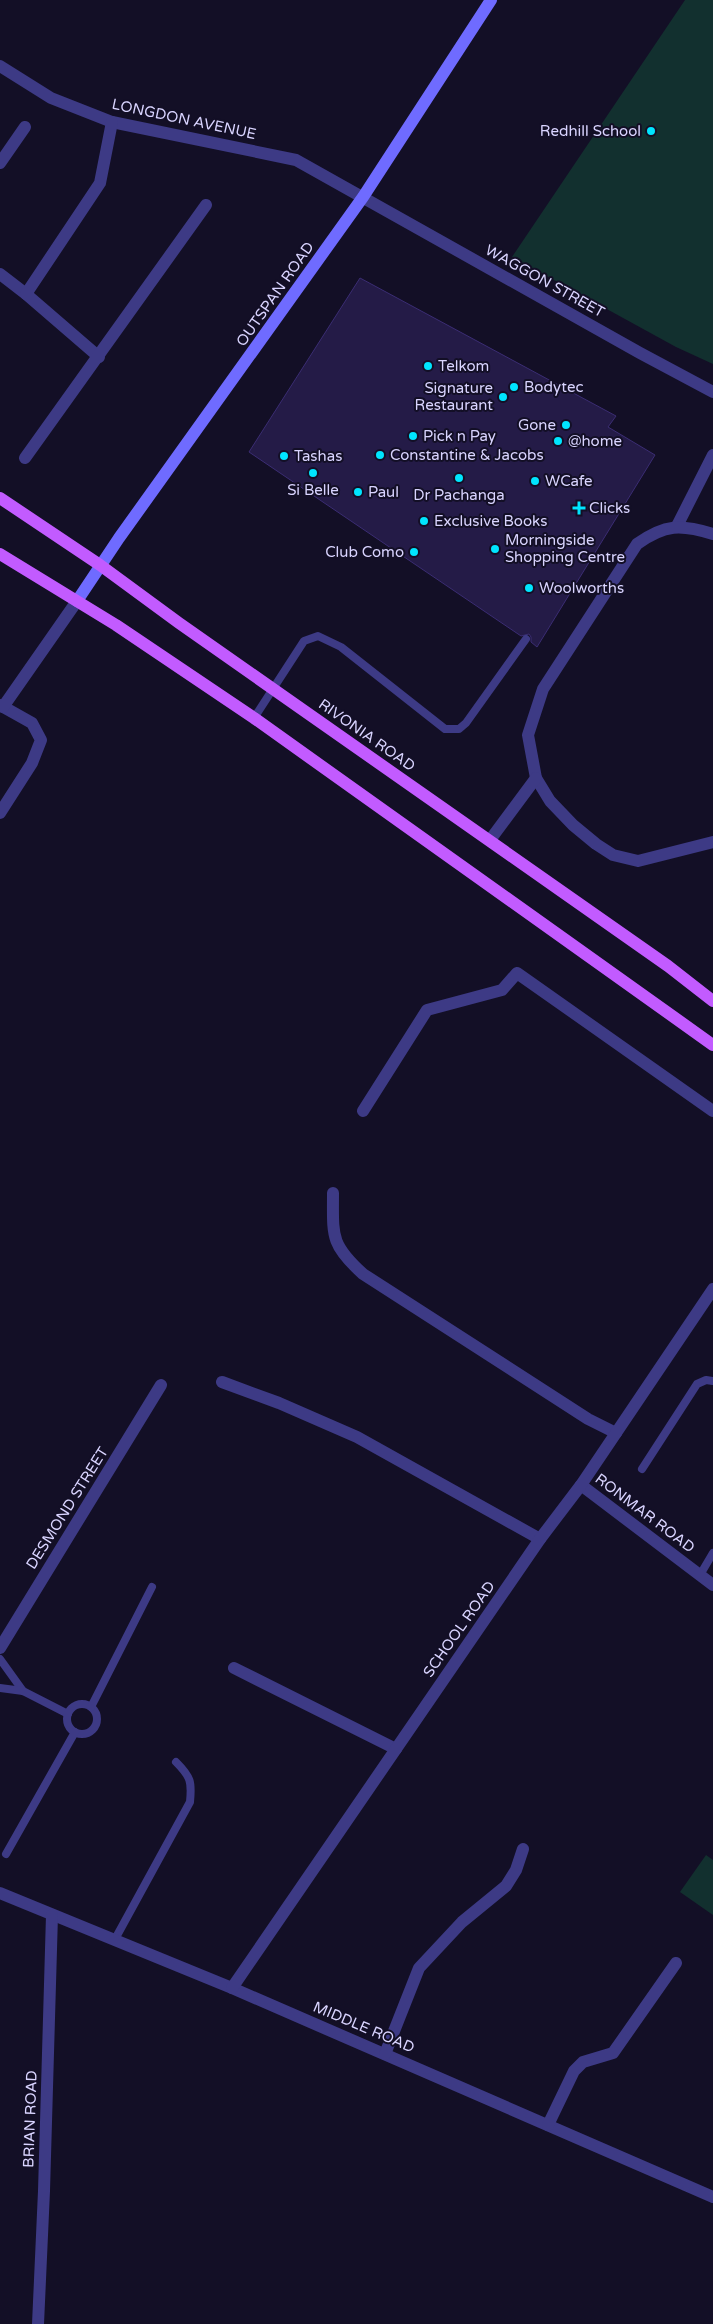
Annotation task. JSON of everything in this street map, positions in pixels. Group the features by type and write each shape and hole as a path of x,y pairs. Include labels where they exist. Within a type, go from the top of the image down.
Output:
{"main road":[{"name":"RIVONIA ROAD","path":"0,498 100,565 274,690 490,840 668,966 713,1001"},
{"path":"0,554 77,601 254,718 713,1045"}],"street":[{"name":"OUTSPAN ROAD","path":"77,601 100,565 363,197 491,0"},
{"name":"LONGDON AVENUE","path":"0,66 50,98 112,122 296,160 363,197"},
{"path":"26,294 100,183 112,122"},
{"path":"0,163 25,127"},
{"name":"WAGGON STREET","path":"363,197 713,392"},
{"path":"25,458 206,205"},
{"path":"0,274 99,357"},
{"path":"677,526 713,455"},
{"path":"713,534 677,526 655,531 637,544 543,689 528,735 536,778 550,800 573,825 613,855 638,860 713,842"},
{"path":"0,813 32,763 41,740 32,723 2,706 77,601"},
{"path":"490,840 536,778"},
{"path":"363,1111 427,1010 502,990 517,973 713,1110"},
{"path":"333,1193 333,1236 346,1259 363,1274 588,1419 616,1433"},
{"name":"SCHOOL ROAD","path":"232,1988 540,1540 581,1485 713,1289"},
{"path":"222,1382 287,1406 357,1437 540,1540"},
{"name":"DESMOND STREET","path":"0,1648 161,1386"},
{"name":"RONMAR ROAD","path":"581,1485 713,1585"},
{"path":"234,1668 396,1749"},
{"path":"385,2054 419,1968 462,1922 506,1886 516,1870 523,1849"},
{"name":"MIDDLE ROAD","path":"0,1893 232,1988 713,2197"},
{"name":"BRIAN ROAD","path":"38,2324 44,2200 52,1915"},
{"path":"548,2125 574,2071 583,2062 613,2053 676,1963"}],"lane":[{"path":"254,718 274,690 304,641 314,636 325,638 341,647 427,716 450,730 459,729 466,723 526,639"},
{"path":"642,1469 698,1384 706,1380 713,1381"},
{"path":"700,1575 713,1553"},
{"path":"91,1707 152,1586"},
{"path":"0,1659 23,1691"},
{"path":"0,1688 23,1691 68,1714"},
{"path":"75,1732 67,1721 68,1714 72,1708 78,1705 91,1707"},
{"path":"75,1732 89,1732 94,1727 97,1720 91,1707"},
{"path":"6,1854 75,1732"},
{"path":"114,1941 190,1802 192,1784 186,1772 176,1762"}],"green space":[{"name":"Redhill School","path":"685,0 713,0 713,364 676,347 512,257"},
{"path":"706,1855 713,1860 713,1915 680,1892"}],"building":[{"name":"Morningside Shopping Centre","path":"360,278 616,416 608,427 655,455 537,647 531,642 529,634 521,636 249,452"}],"place":[{"name":"Redhill School","path":"651,131"},
{"name":"Telkom","path":"428,366"},
{"name":"Bodytec","path":"514,387"},
{"name":"Signature Restaurant","path":"503,397"},
{"name":"Gone","path":"566,425"},
{"name":"Pick n Pay","path":"413,436"},
{"name":"@home","path":"558,441"},
{"name":"Constantine & Jacobs","path":"380,455"},
{"name":"Tashas","path":"284,456"},
{"name":"Si Belle","path":"313,473"},
{"name":"Dr Pachanga","path":"459,478"},
{"name":"WCafe","path":"535,481"},
{"name":"Paul","path":"358,492"},
{"name":"Clicks","path":"579,508"},
{"name":"Exclusive Books","path":"424,521"},
{"name":"Morningside Shopping Centre","path":"495,549"},
{"name":"Club Como","path":"414,552"},
{"name":"Woolworths","path":"529,588"}]}
